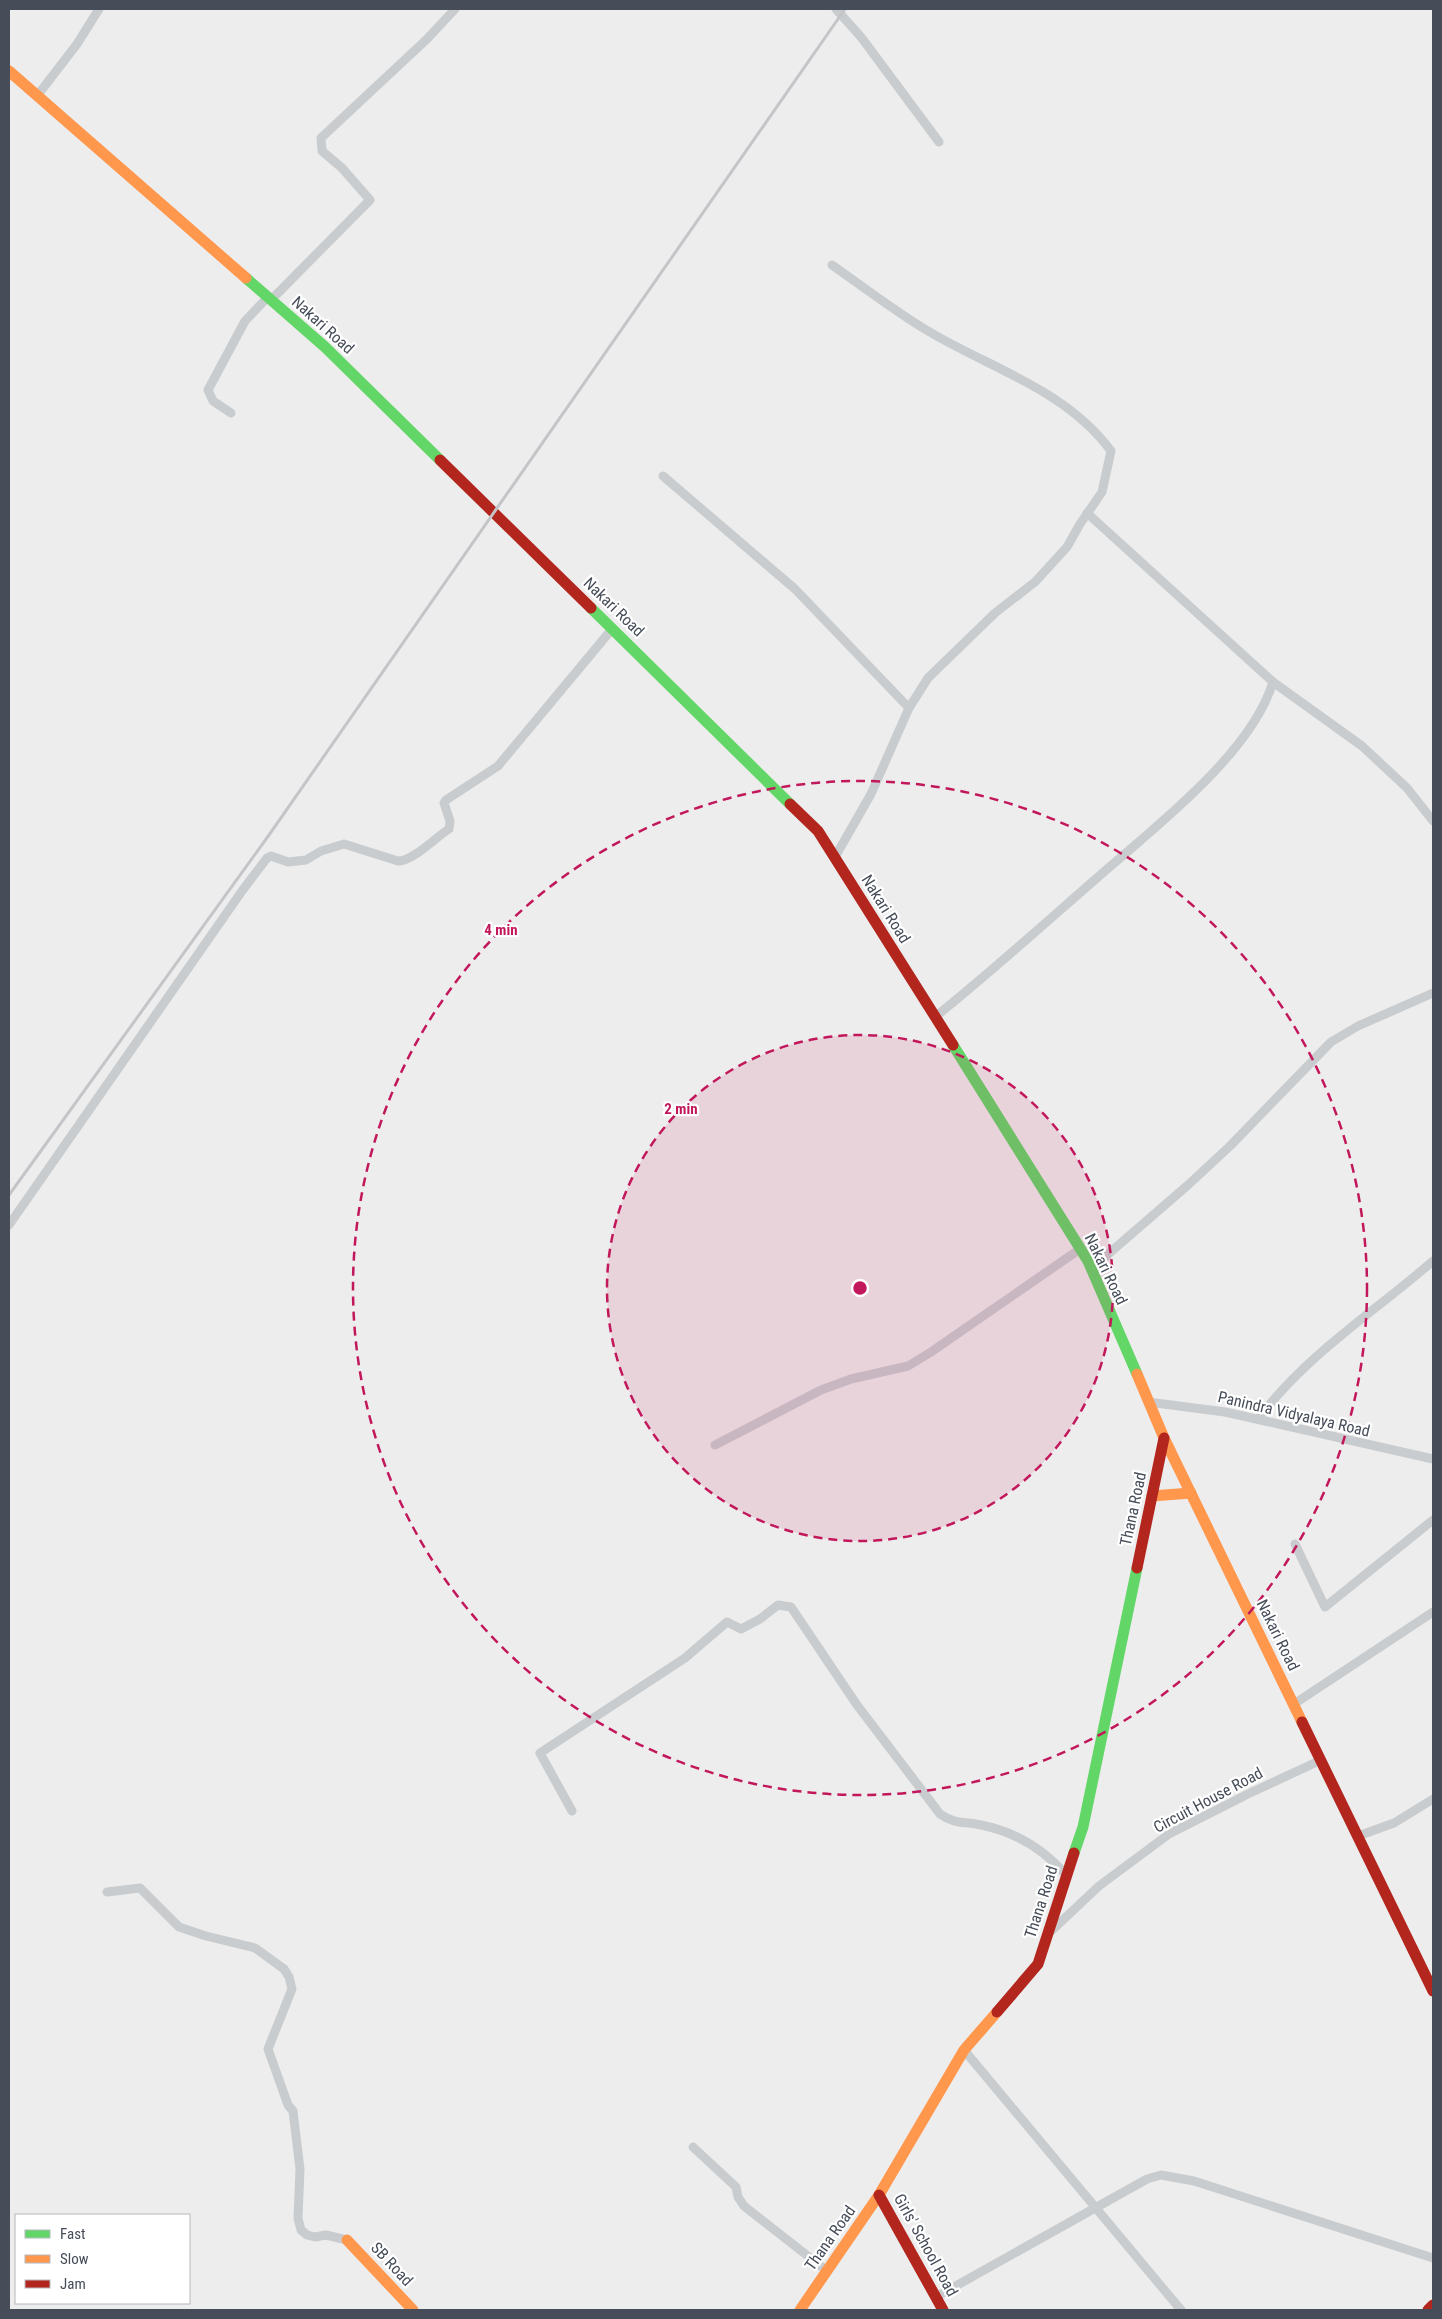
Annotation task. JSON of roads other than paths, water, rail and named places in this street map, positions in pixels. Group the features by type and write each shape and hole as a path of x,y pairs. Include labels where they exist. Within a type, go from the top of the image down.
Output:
{"street":[{"path":"36,96 77,44 99,9"},
{"path":"231,413 213,400 208,390 245,321 370,200 342,168 322,151 322,138 428,39 455,9"},
{"path":"836,9 861,37 939,142"},
{"name":"Nakari Road","path":"9,71 326,347 818,831 1091,1268 1164,1438 1433,1991"},
{"path":"832,265 924,329 1033,385 1101,437 1111,451 1102,492 1067,547 1035,582 995,613 928,678 909,708 871,794 835,857"},
{"path":"663,476 795,589 909,708"},
{"path":"1087,513 1273,682 1362,746 1407,788 1433,821"},
{"path":"9,1225 242,890 268,858 271,856 288,862 306,860 321,851 344,844 398,861 409,858 449,829 450,821 444,803 446,800 498,766 612,629"},
{"path":"935,1017 989,974 1204,784 1249,728 1267,702 1273,682"},
{"path":"1091,1268 1202,1172 1330,1042 1358,1026 1433,993"},
{"path":"715,1445 821,1390 851,1378 908,1366 932,1352 1080,1249"},
{"path":"1258,1419 1271,1402 1325,1347 1393,1296 1433,1261"},
{"name":"Panindra Vidyalaya Road","path":"1148,1402 1225,1412 1433,1459"},
{"name":"Thana Road","path":"800,2310 879,2195 964,2050 1038,1964 1083,1827 1164,1438"},
{"path":"1152,1496 1191,1493"},
{"path":"1295,1544 1325,1607 1433,1520"},
{"path":"572,1811 540,1753 685,1658 727,1622 742,1629 760,1619 778,1605 791,1607 857,1706 940,1814 951,1822 982,1825 1029,1841 1050,1857 1067,1876"},
{"path":"1294,1704 1433,1612"},
{"name":"Circuit House Road","path":"1048,1934 1099,1886 1169,1834 1321,1760"},
{"path":"1358,1836 1394,1824 1433,1798"},
{"path":"107,1892 140,1888 179,1927 255,1948 284,1970 289,1977 292,1989 268,2049 288,2105 293,2111 300,2169 298,2218 301,2230 308,2235 315,2237 326,2235 347,2240"},
{"path":"964,2050 1181,2310"},
{"path":"693,2147 736,2186 738,2197 744,2206 827,2271"},
{"path":"936,2296 1095,2206 1147,2179 1161,2175 1194,2181 1433,2258"},
{"name":"Girls' School Road","path":"879,2195 943,2310"},
{"name":"SB Road","path":"347,2240 413,2310"},
{"path":"1428,2310 1433,2305"}],"railway":[{"path":"9,1195 269,835 845,9"}]}
